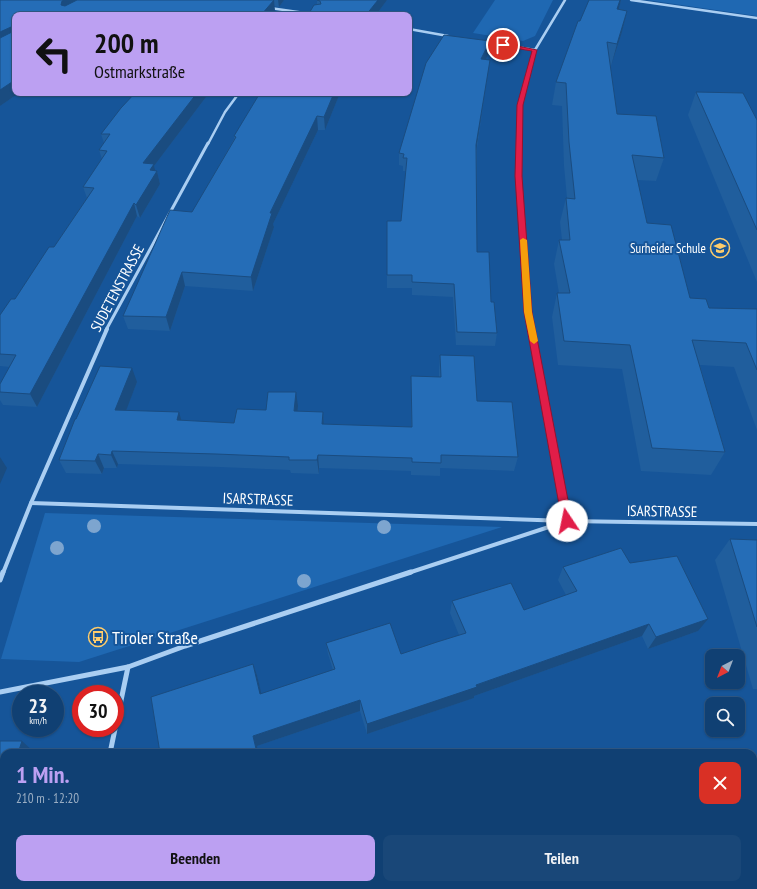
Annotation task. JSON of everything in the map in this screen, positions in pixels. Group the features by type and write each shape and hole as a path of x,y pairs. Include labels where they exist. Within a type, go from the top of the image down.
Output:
{"street":[{"path":"565,0 535,50 520,105 519,184 528,312 567,521"},
{"path":"631,0 757,18"},
{"path":"262,7 302,12"},
{"path":"412,30 448,36"},
{"path":"480,41 535,50"},
{"name":"SUDETENSTRASSE","path":"31,503 110,322 225,112 237,96"},
{"path":"0,580 31,503"},
{"name":"ISARSTRASSE","path":"31,503 567,521 757,524"},
{"name":"ISARSTRASSE","path":"0,692 128,666 567,521"},
{"path":"111,749 128,666"}],"shaded area":[{"path":"495,0 553,0 535,36 523,41 473,33"},
{"path":"647,0 757,0 757,16"},
{"path":"45,513 502,527 79,662 1,659"}],"building":[{"path":"0,0 65,0 62,1 61,5 65,6 77,0 274,0 264,12 12,12 12,28 11,27 0,32"},
{"path":"317,0 378,0 368,12 310,12 314,5 321,4 320,1"},
{"path":"589,0 620,0 617,9 627,11 617,44 607,42 617,114 656,116 664,158 632,155 647,223 671,225 690,298 706,299 709,308 757,309 757,370 746,343 692,340 725,452 652,448 630,345 564,341 557,293 570,293 559,240 570,240 566,198 575,199 569,142 566,83 556,82 578,21 580,21"},
{"path":"12,32 12,82 0,90 0,38"},
{"path":"444,35 490,41 481,59 490,60 476,145 477,252 489,252 491,302 494,302 497,333 457,332 454,284 412,282 412,275 387,275 387,221 401,221 407,158 403,158 404,154 399,153 426,63"},
{"path":"696,92 743,93 757,120 757,230"},
{"path":"132,96 195,96 143,163 154,164 150,170 157,171 136,205 134,203 30,394 0,392 0,384 16,355 0,354 0,315 11,299 15,299 49,247 54,247 94,188 83,187 107,151 99,150 110,134 101,134"},
{"path":"258,96 333,96 324,117 317,116 270,213 272,213 251,277 182,272 166,317 123,316 170,210 192,212 236,137 234,136"},
{"path":"440,355 474,356 477,401 512,402 518,457 441,455 441,463 412,462 412,458 318,455 317,460 289,460 289,457 112,451 111,455 98,454 95,461 59,460 75,419 100,366 132,368 115,410 179,412 177,420 234,423 237,409 266,410 268,392 296,392 294,411 323,412 322,424 412,427 411,376 441,377"},
{"path":"730,539 757,540 757,627"},
{"path":"621,548 630,563 677,556 708,619 656,637 649,624 476,685 477,687 367,724 360,700 253,736 256,749 159,749 151,697 253,664 260,694 335,669 326,643 390,623 401,654 466,633 452,601 511,583 524,610 577,591 563,567"},
{"path":"0,741 22,741 19,749 0,749"}],"slow traffic":[{"path":"523,240 528,312 534,341"}],"place":[{"name":"Surheider Schule","path":"720,248"},
{"name":"Tiroler Straße","path":"98,637"}],"route":[{"path":"503,45 535,50 520,105 519,176 528,312 567,521"}]}
